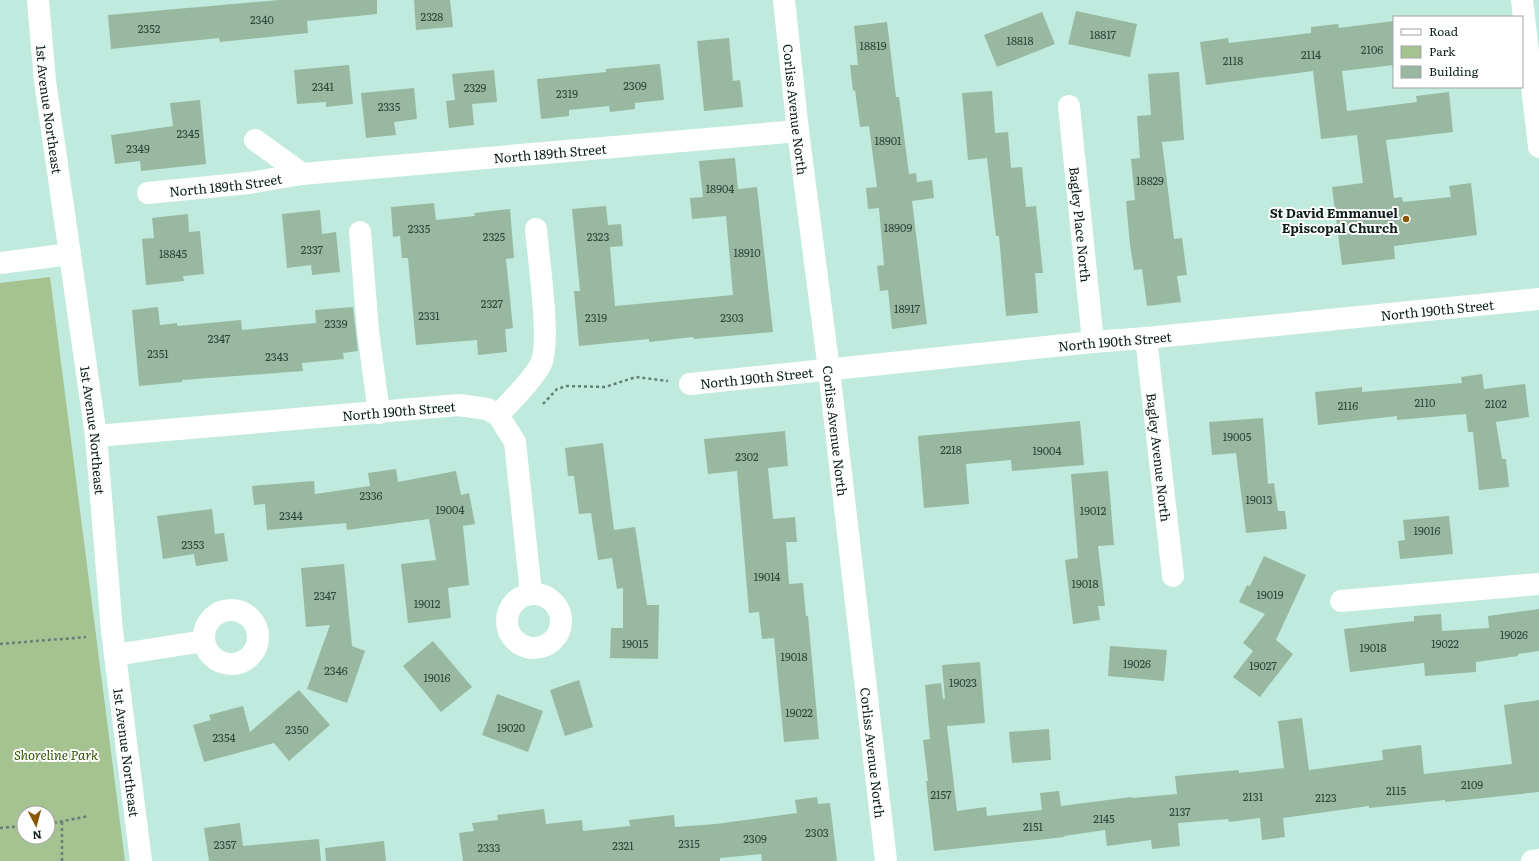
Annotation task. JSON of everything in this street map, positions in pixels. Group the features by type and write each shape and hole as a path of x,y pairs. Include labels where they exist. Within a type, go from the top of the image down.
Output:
{"street":[{"name":"1st Avenue Northeast","path":"38,0 45,81 96,436 115,655 141,861"},
{"name":"Corliss Avenue North","path":"784,0 798,131 829,370 886,861"},
{"path":"1522,0 1539,147"},
{"name":"Bagley Place North","path":"1069,106 1093,342"},
{"name":"North 189th Street","path":"148,193 249,183 302,174 798,131"},
{"name":"North 189th Street","path":"255,140 302,174"},
{"path":"531,593 515,442 498,415 532,378 541,365 546,341 536,229"},
{"path":"360,232 368,331 379,413"},
{"path":"0,263 70,254"},
{"name":"North 190th Street","path":"690,384 1093,342 1539,299"},
{"name":"Bagley Avenue North","path":"1146,338 1173,576"},
{"name":"North 190th Street","path":"96,436 459,405 487,409 498,415"},
{"path":"1341,601 1539,584"},
{"path":"115,655 204,641"},
{"path":"1532,861 1539,860"}],"path":[{"path":"538,409 557,390 567,386 605,387 636,377 690,384"},
{"path":"0,644 86,637"},
{"path":"56,822 88,816"},
{"path":"62,821 62,861"},
{"path":"0,828 16,827"}],"green space":[{"name":"Shoreline Park","path":"50,277 125,861 0,861 0,283"}],"building":[{"path":"279,0 377,0 377,14 307,21 308,33 220,42 219,38 111,49 108,15"},
{"path":"414,0 450,0 453,27 416,30"},
{"path":"1076,11 1137,24 1130,57 1068,44"},
{"path":"1042,12 1055,44 997,67 984,35"},
{"path":"1393,21 1393,65 1342,71 1347,111 1417,102 1416,96 1449,92 1453,132 1386,140 1394,198 1402,197 1403,202 1451,197 1449,186 1471,183 1477,235 1394,246 1395,259 1342,265 1332,187 1363,183 1357,135 1321,139 1313,71 1206,85 1200,42 1228,38 1229,43 1311,33 1311,27 1338,24 1339,28"},
{"path":"887,22 896,97 899,97 909,174 916,173 917,182 932,180 934,198 912,201 927,324 892,329 888,290 880,291 877,266 884,265 879,208 868,209 866,188 877,187 869,126 860,127 850,65 858,65 854,26"},
{"path":"729,38 733,81 740,80 743,107 704,111 697,41"},
{"path":"660,64 664,100 635,103 635,109 610,112 609,106 569,110 569,116 541,119 537,79 606,72 606,69"},
{"path":"349,65 353,104 326,107 326,102 297,104 294,70"},
{"path":"494,70 497,102 472,104 474,125 449,128 446,101 455,100 452,74"},
{"path":"1179,72 1184,140 1162,142 1174,239 1182,238 1187,275 1177,276 1181,302 1147,306 1142,269 1134,270 1130,245 1126,201 1135,200 1131,159 1140,158 1137,116 1151,115 1148,74"},
{"path":"414,88 417,119 394,122 396,135 366,138 361,93"},
{"path":"992,91 995,133 1008,132 1011,168 1022,167 1026,207 1036,206 1043,273 1035,273 1038,313 1006,316 999,236 996,236 987,158 968,160 962,93"},
{"path":"200,100 206,164 141,171 140,161 115,164 111,135 173,126 170,103"},
{"path":"735,158 738,189 757,187 773,332 694,339 693,337 649,342 649,339 579,346 574,291 580,291 572,209 606,206 608,225 621,224 623,246 610,247 615,306 733,295 726,216 692,219 690,198 703,197 699,161"},
{"path":"434,203 436,220 475,216 474,213 510,209 514,258 506,259 513,328 505,329 507,352 478,355 477,340 416,345 408,258 402,258 400,236 393,237 391,207"},
{"path":"320,210 322,234 336,232 340,272 312,275 311,265 287,268 282,214"},
{"path":"188,214 189,232 200,231 204,274 183,276 184,281 146,285 142,239 154,238 152,218"},
{"path":"158,307 160,325 177,323 177,326 241,320 242,330 316,323 315,310 353,307 358,351 343,353 344,359 302,363 303,371 182,380 182,382 139,386 132,310"},
{"path":"1482,374 1484,389 1525,384 1529,417 1496,422 1502,459 1506,459 1509,487 1479,490 1473,432 1468,432 1466,414 1397,420 1397,416 1318,425 1315,392 1362,387 1362,392 1462,383 1461,377"},
{"path":"1263,418 1268,484 1274,483 1278,511 1285,511 1287,529 1246,533 1236,453 1212,455 1209,422"},
{"path":"1080,421 1084,465 1012,471 1011,460 966,464 969,504 924,508 918,436"},
{"path":"785,431 788,466 768,468 773,519 795,517 797,542 786,542 789,584 803,583 806,616 808,616 819,739 784,742 774,638 762,639 759,612 749,613 737,471 708,474 704,439"},
{"path":"603,443 614,530 635,527 647,605 659,605 658,659 610,658 611,628 623,628 623,588 617,589 612,558 598,560 591,513 579,514 574,476 568,476 565,448"},
{"path":"396,469 398,482 456,471 461,495 469,493 475,524 463,526 469,585 448,588 451,618 408,623 401,564 436,560 429,519 347,530 346,523 267,530 265,504 254,505 252,486 314,481 315,494 370,486 368,473"},
{"path":"1108,471 1114,545 1098,546 1105,606 1098,606 1100,620 1073,624 1065,560 1078,558 1071,474"},
{"path":"212,509 215,534 224,533 228,561 196,566 194,554 163,559 157,516"},
{"path":"1449,516 1453,554 1400,559 1398,541 1405,540 1403,520"},
{"path":"1264,556 1306,575 1276,640 1293,654 1260,697 1233,677 1253,651 1243,643 1265,614 1239,602 1247,585 1250,586"},
{"path":"344,564 352,646 365,651 347,703 307,689 330,625 306,627 301,568"},
{"path":"1539,609 1539,651 1518,654 1518,656 1476,662 1476,672 1425,676 1424,663 1350,672 1344,629 1414,621 1414,616 1441,614 1442,631 1489,628 1488,616"},
{"path":"433,641 472,687 441,712 403,666"},
{"path":"1110,646 1167,650 1164,681 1108,676"},
{"path":"980,662 985,723 947,726 957,811 986,807 987,816 1042,810 1040,793 1059,791 1061,806 1131,797 1177,794 1175,776 1239,770 1239,773 1284,768 1278,721 1302,718 1309,770 1383,760 1382,750 1421,745 1424,774 1512,764 1504,705 1539,700 1539,792 1445,802 1445,800 1369,808 1369,806 1283,818 1285,837 1262,840 1260,818 1229,822 1228,819 1178,823 1180,846 1152,849 1151,840 1107,846 1105,830 1064,836 1065,837 934,851 923,740 930,739 925,685 941,683 943,699 945,699 942,665"},
{"path":"579,680 593,727 565,736 550,690"},
{"path":"299,690 330,725 289,761 274,743 204,762 193,725 211,720 209,715 243,706 250,732"},
{"path":"497,694 543,711 528,752 482,735"},
{"path":"1049,729 1051,760 1012,763 1009,732"},
{"path":"817,797 818,804 830,803 837,861 762,861 761,854 720,858 720,861 463,861 459,833 474,831 472,823 498,820 497,815 544,809 546,824 582,820 583,831 630,826 629,820 674,815 675,827 716,824 797,813 795,800"},
{"path":"240,823 243,846 319,839 321,861 209,861 204,828"},
{"path":"384,841 386,861 326,861 325,848"}],"place":[{"name":"St David Emmanuel Episcopal Church","path":"1406,219"}]}
